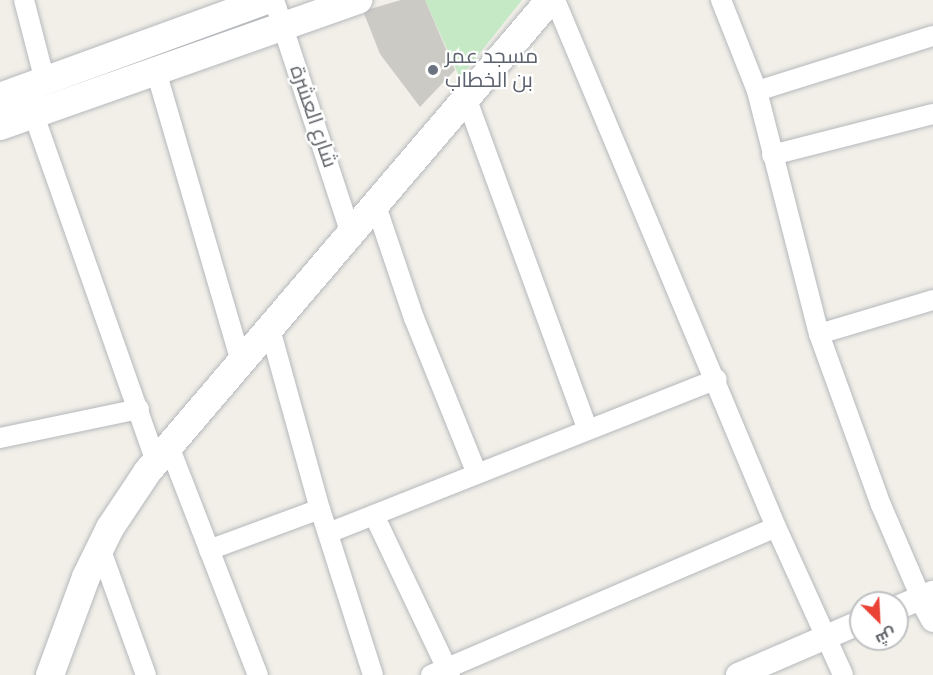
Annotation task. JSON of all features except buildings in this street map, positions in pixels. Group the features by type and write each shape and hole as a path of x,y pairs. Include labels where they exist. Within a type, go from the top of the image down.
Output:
{"main road":[{"path":"0,126 25,95 267,0"},
{"path":"25,95 156,71 358,0"},
{"path":"50,675 100,548 163,453 467,100 550,0"}],"street":[{"path":"24,0 25,95 139,409 210,550 258,675"},
{"name":"شارع العشرة","path":"274,0 351,234"},
{"path":"555,0 717,379 776,527 843,675"},
{"path":"721,0 757,90 819,334 881,505 927,596 933,620"},
{"path":"757,90 933,36"},
{"path":"156,71 241,362"},
{"path":"467,100 588,430"},
{"path":"772,155 933,114"},
{"path":"375,206 414,318 477,474"},
{"path":"819,334 933,300"},
{"path":"270,328 320,509 373,675"},
{"path":"328,533 717,379"},
{"path":"0,438 139,409"},
{"path":"210,550 320,509"},
{"path":"374,515 443,673 776,527"},
{"path":"100,548 146,675"},
{"path":"909,603 927,596"},
{"path":"738,675 849,627"}],"green space":[{"path":"425,0 522,0 460,78"}],"place":[{"name":"مسجد عمر بن الخطاب","path":"433,70"}]}
